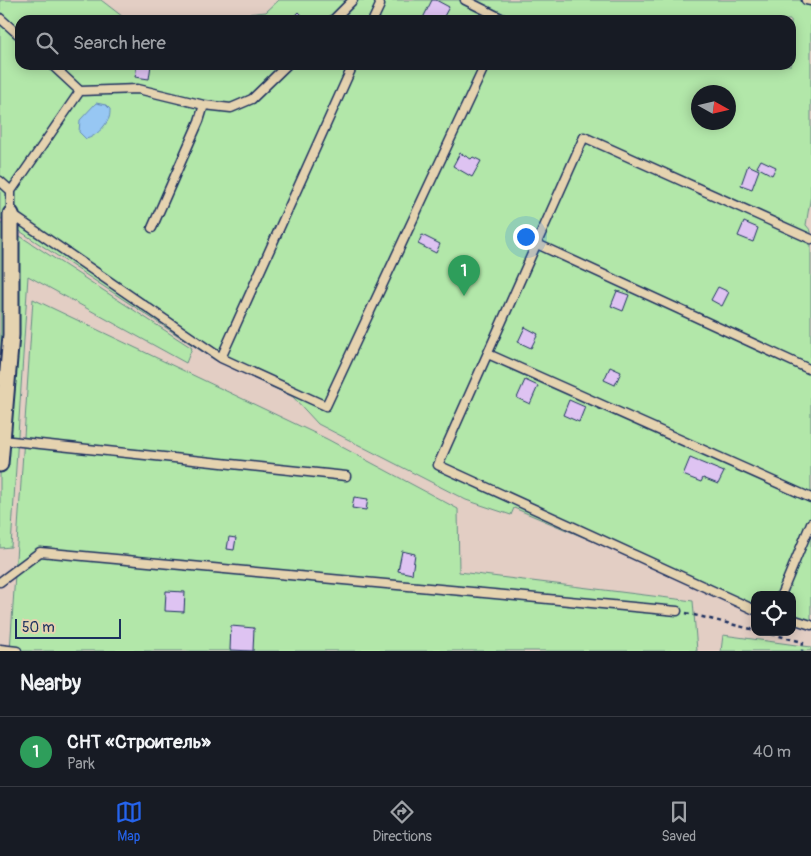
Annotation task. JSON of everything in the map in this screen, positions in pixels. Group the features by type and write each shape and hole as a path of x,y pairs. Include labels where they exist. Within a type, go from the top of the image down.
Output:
{"street":[{"path":"0,464 12,335 11,214"}],"lane":[{"path":"338,15 353,0"},
{"path":"375,15 380,5 379,0"},
{"path":"465,0 495,15"},
{"path":"806,0 811,1"},
{"path":"0,18 15,32"},
{"path":"57,70 80,91 138,89 204,105 231,108 252,99 282,70"},
{"path":"221,358 351,70"},
{"path":"80,91 11,191 11,214 221,358 326,406 483,70"},
{"path":"152,228 199,121 204,105"},
{"path":"751,608 438,465 584,138 811,239"},
{"path":"0,181 11,191"},
{"path":"537,244 811,370"},
{"path":"488,354 811,498"},
{"path":"2,440 346,476"},
{"path":"783,591 811,523"},
{"path":"0,582 40,552 677,611"},
{"path":"796,620 811,625"},
{"path":"0,650 17,651"}],"path":[{"path":"677,611 751,629"},
{"path":"780,636 803,642 802,651"}],"green space":[{"path":"0,0 101,0 120,15 15,15 15,70 796,70 796,15 237,15 266,12 279,0 811,0 811,195 806,225 811,231 811,624 796,619 796,591 751,591 751,605 719,594 514,508 511,515 466,500 318,424 293,397 215,360 0,218"},
{"path":"0,223 192,348 186,363 28,276 11,547 0,548"},
{"path":"33,299 327,439 458,509 459,572 693,601 697,651 10,651"},
{"path":"723,635 811,647 811,651 721,651"}],"water":[{"path":"96,103 106,105 110,109 109,117 99,131 86,139 79,132 80,120"}],"building":[{"path":"432,0 436,0 449,7 445,15 424,15"},
{"path":"136,70 150,70 149,79 135,77"},
{"path":"460,153 471,159 473,157 481,161 472,177 453,166"},
{"path":"761,160 776,167 772,175 757,167"},
{"path":"748,165 759,170 752,189 741,185"},
{"path":"744,222 758,228 753,242 738,236"},
{"path":"422,235 440,244 436,253 418,244"},
{"path":"718,287 729,292 722,306 711,300"},
{"path":"617,291 629,295 623,311 611,306"},
{"path":"525,327 538,334 531,348 518,342"},
{"path":"610,367 621,372 615,385 604,380"},
{"path":"525,380 538,386 530,404 517,398"},
{"path":"569,400 585,407 579,422 563,415"},
{"path":"690,458 724,472 718,484 703,478 701,482 683,475"},
{"path":"354,497 368,499 366,510 352,508"},
{"path":"229,537 236,538 234,550 227,549"},
{"path":"402,551 415,554 412,574 398,571"},
{"path":"166,591 185,592 184,612 165,611"},
{"path":"231,626 254,628 253,651 230,650"}],"place":[{"name":"СНТ «Строитель»","path":"464,296"}]}
